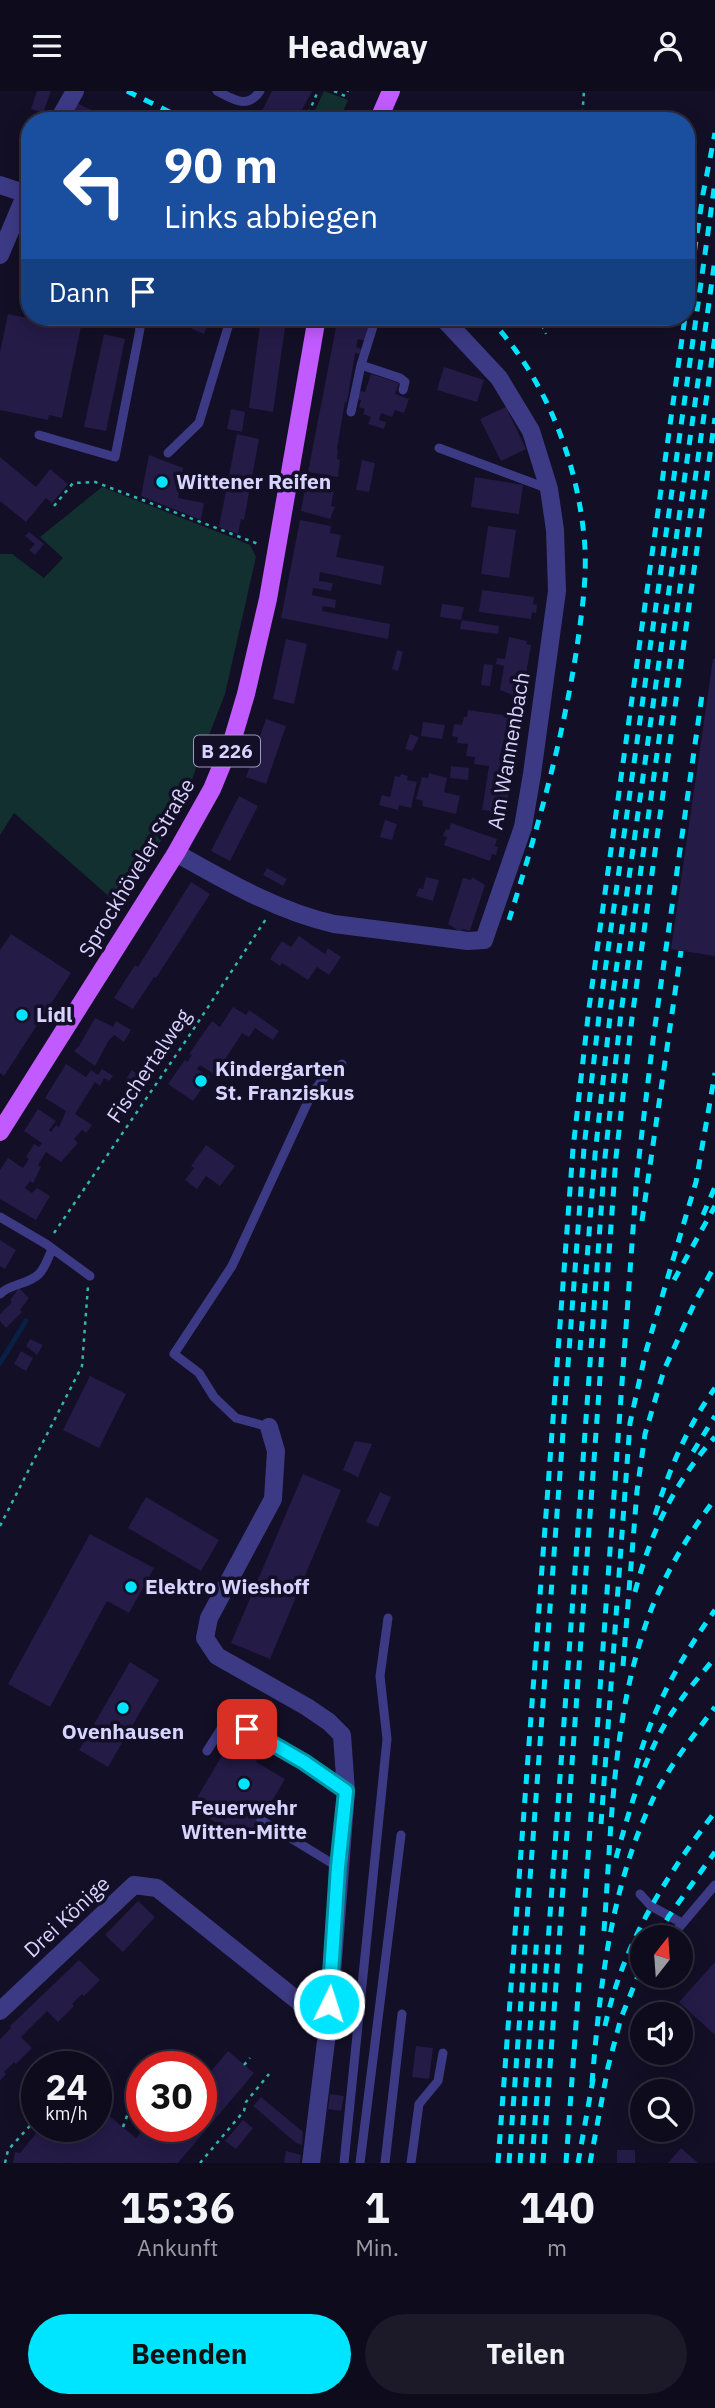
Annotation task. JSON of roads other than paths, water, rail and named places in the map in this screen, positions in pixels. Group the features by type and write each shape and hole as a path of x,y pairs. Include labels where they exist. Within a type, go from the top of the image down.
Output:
{"main road":[{"path":"383,112 391,91"},
{"name":"Sprockhöveler Straße","path":"0,1132 176,853 212,789 233,738 256,655 278,548 315,326"}],"street":[{"path":"63,112 75,91"},
{"path":"0,185 21,190"},
{"path":"0,255 21,207"},
{"name":"Am Wannenbach","path":"176,853 227,881 298,914 334,924 468,941 484,940 523,827 533,774 557,591 555,530 549,489 531,431 499,378 450,326"},
{"path":"270,1427 276,1451 273,1499 209,1618 205,1638 217,1656 307,1707 342,1735 346,1791 338,1867 328,2025 312,2163"},
{"name":"Drei Könige","path":"0,2011 134,1885 157,1888 328,2025"}],"lane":[{"path":"216,91 247,103 260,91"},
{"path":"39,435 115,457 139,326"},
{"path":"168,453 200,423 227,326"},
{"path":"351,412 373,326"},
{"path":"361,365 400,378 405,382 403,390"},
{"path":"439,449 549,489"},
{"path":"270,1427 236,1417 215,1397 199,1373 174,1354 232,1266 311,1095 326,1075 342,1064"},
{"path":"0,1217 90,1276"},
{"path":"0,1294 8,1287 28,1281 41,1273 49,1247"},
{"path":"344,2163 387,1739 380,1675 388,1618"},
{"path":"207,1751 228,1718 304,1762 346,1791"},
{"path":"261,1820 338,1867"},
{"path":"360,2163 401,1835"},
{"path":"640,1894 650,1906 682,1923 715,1885"},
{"path":"385,2163 402,2014"},
{"path":"411,2163 419,2104 438,2081 443,2053"}],"waterway":[{"path":"0,1363 26,1321"}],"railway":[{"path":"127,91 170,112"},
{"path":"695,248 715,133"},
{"path":"695,325 715,182"},
{"path":"580,1350 595,1155 611,1007 715,259"},
{"path":"496,326 526,365 554,419 573,476 580,506 585,550 581,620 564,716 539,819 509,920"},
{"path":"498,2163 573,1149 589,1008 684,326"},
{"path":"509,2163 584,1148 600,1007 695,326"},
{"path":"532,2163 605,1157 621,1013 715,336"},
{"path":"543,2163 616,1157 632,1018 715,418"},
{"path":"566,2163 637,1174 653,1040 702,695"},
{"path":"642,1221 681,951"},
{"path":"601,1824 630,1423 646,1351 696,1182 715,1073"},
{"path":"703,1215 715,1187"},
{"path":"674,1280 715,1206"},
{"path":"623,1666 637,1491 645,1434 664,1370 715,1265"},
{"path":"655,1515 680,1449 715,1388"},
{"path":"693,1452 715,1416"},
{"path":"635,1592 648,1549 666,1509 688,1472 715,1437"},
{"path":"604,1931 616,1766 629,1684 639,1644 659,1591 681,1550 715,1499"},
{"path":"636,1768 650,1725 668,1685 715,1610"},
{"path":"616,1858 638,1784 656,1741 668,1718 715,1658"},
{"path":"592,2083 603,1975 626,1869 658,1788 715,1707"},
{"path":"605,2026 623,1967 648,1913 679,1861 715,1812"},
{"path":"664,1925 715,1852"},
{"path":"520,2163 537,1936"},
{"path":"590,2163 608,2067 621,2018 633,1988"},
{"path":"578,2163 594,2074"}],"place":[{"name":"Wittener Reifen","path":"162,482"},
{"name":"Lidl","path":"22,1015"},
{"name":"Kindergarten St. Franziskus","path":"201,1081"},
{"name":"Elektro Wieshoff","path":"131,1587"},
{"name":"Ovenhausen","path":"123,1708"},
{"name":"Feuerwehr Witten-Mitte","path":"244,1784"}]}
